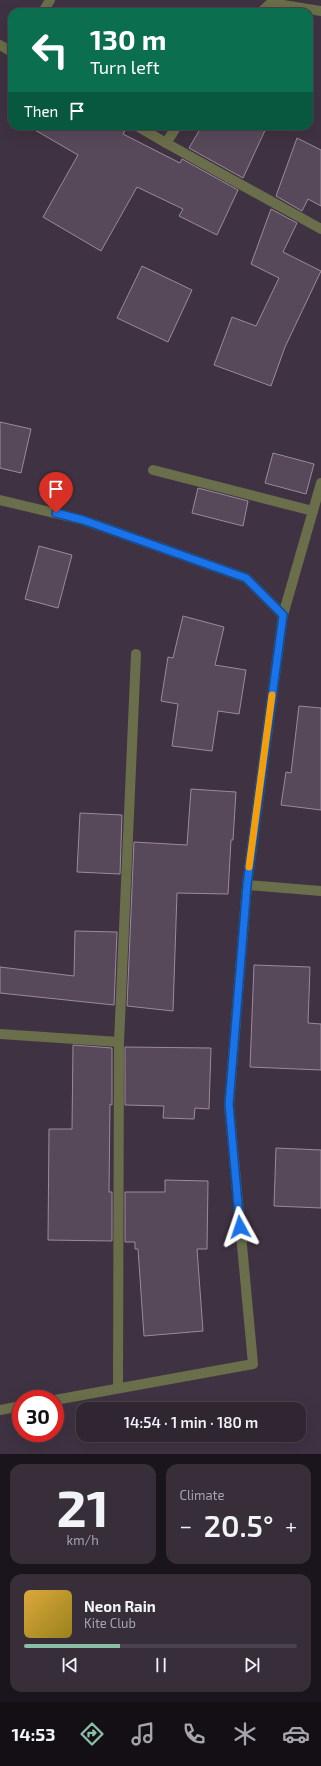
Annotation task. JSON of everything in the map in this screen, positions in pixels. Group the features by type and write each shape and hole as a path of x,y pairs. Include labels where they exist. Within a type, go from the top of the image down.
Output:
{"street":[{"path":"265,8 271,3 302,8"},
{"path":"144,130 321,229"},
{"path":"166,143 174,130"},
{"path":"153,470 313,511"},
{"path":"64,1398 253,1364 229,1104 247,885 283,615 321,483"},
{"path":"0,500 83,520 246,578 283,615"},
{"path":"118,1388 119,1042 136,654"},
{"path":"247,885 321,891"},
{"path":"0,1034 119,1042"},
{"path":"0,1410 12,1408"}],"building":[{"path":"35,130 126,130 123,134 180,163 182,159 238,190 217,235 179,216 183,209 137,187 101,251 43,217 78,155"},
{"path":"200,130 265,130 243,178 189,148"},
{"path":"297,138 321,150 321,206 308,199 302,211 276,196"},
{"path":"271,209 297,223 283,252 321,271 285,347 271,386 214,365 232,317 256,326 279,278 251,264"},
{"path":"142,266 192,290 168,342 117,318"},
{"path":"0,422 31,429 21,473 0,468"},
{"path":"273,453 314,464 306,494 265,483"},
{"path":"198,488 248,501 243,526 192,513"},
{"path":"39,546 72,555 58,608 25,599"},
{"path":"183,616 224,627 215,665 246,670 239,714 218,711 212,751 172,746 178,704 161,701 168,657 173,658"},
{"path":"299,706 321,708 321,810 281,805 286,772 291,773"},
{"path":"191,789 236,792 233,840 231,840 228,894 177,893 173,1011 127,1006 134,842 187,845"},
{"path":"80,813 122,815 120,874 77,872"},
{"path":"75,931 117,932 114,1005 0,993 0,967 74,976"},
{"path":"254,965 310,967 308,1023 321,1024 321,1070 250,1067"},
{"path":"73,1045 112,1048 109,1192 112,1192 112,1241 48,1240 49,1129 72,1129"},
{"path":"125,1047 211,1048 209,1109 195,1108 194,1119 163,1118 164,1106 125,1105"},
{"path":"276,1148 321,1150 321,1208 274,1206"},
{"path":"165,1180 208,1181 207,1249 197,1249 203,1331 144,1336 138,1249 135,1249 135,1242 125,1242 125,1192 165,1192"}],"slow traffic":[{"path":"249,867 272,695"}],"route":[{"path":"56,513 83,520 246,578 283,615 247,885 229,1104 240,1227"}]}
